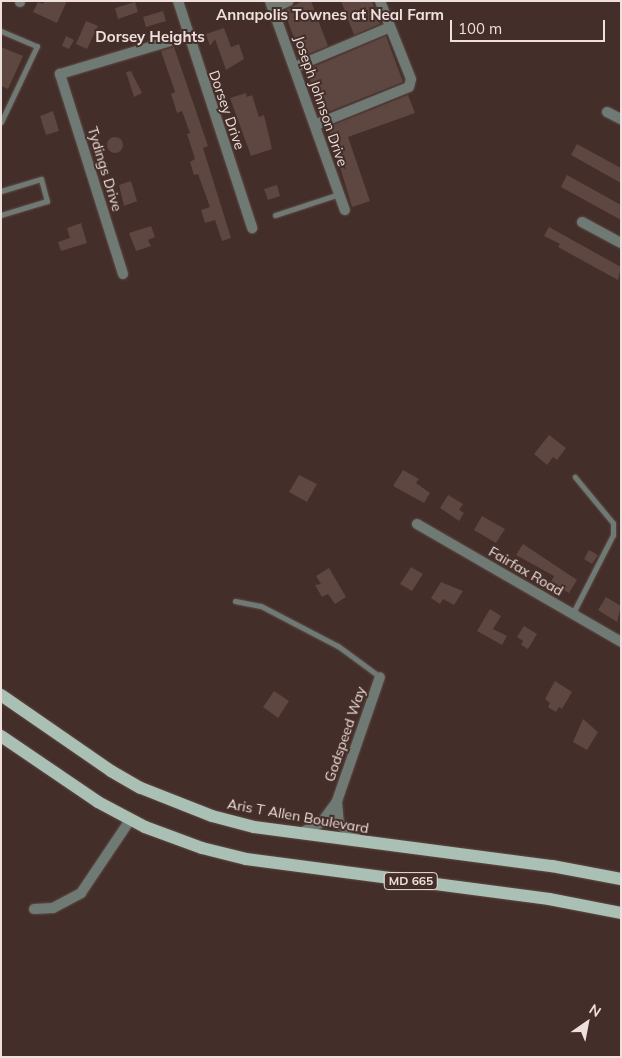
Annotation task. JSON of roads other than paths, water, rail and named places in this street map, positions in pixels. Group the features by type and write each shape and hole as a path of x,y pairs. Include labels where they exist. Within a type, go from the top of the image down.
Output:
{"main road":[{"name":"Aris T Allen Boulevard","path":"1,695 80,752 141,788 212,816 300,833 552,866 621,879"},
{"name":"MD 665","path":"1,736 98,802 130,820 202,848 246,859 549,899 621,913"}],"street":[{"name":"Dorsey Drive","path":"178,1 187,36 252,228"},
{"path":"271,4 289,1"},
{"path":"315,124 409,88 411,79 380,1"},
{"name":"Joseph Johnson Drive","path":"271,4 345,210"},
{"path":"295,67 390,27"},
{"name":"Tydings Drive","path":"123,274 60,74 187,36"},
{"path":"607,112 621,119"},
{"path":"582,222 621,243"},
{"name":"Fairfax Road","path":"417,524 621,642"},
{"name":"Godspeed Way","path":"300,833 322,822 337,801 380,677"},
{"name":"Godspeed Way","path":"337,801 339,823 360,842"},
{"path":"34,909 54,908 81,893 130,820"}],"lane":[{"path":"1,31 37,46 1,122"},
{"path":"1,192 41,179 47,201 1,215"},
{"path":"275,215 339,194"},
{"path":"573,613 613,536 613,522 576,477"},
{"path":"235,601 261,606 304,628 338,646 380,677"}],"district":[{"name":"Annapolis Townes at Neal Farm","path":"330,15"},
{"name":"Dorsey Heights","path":"150,37"}]}
